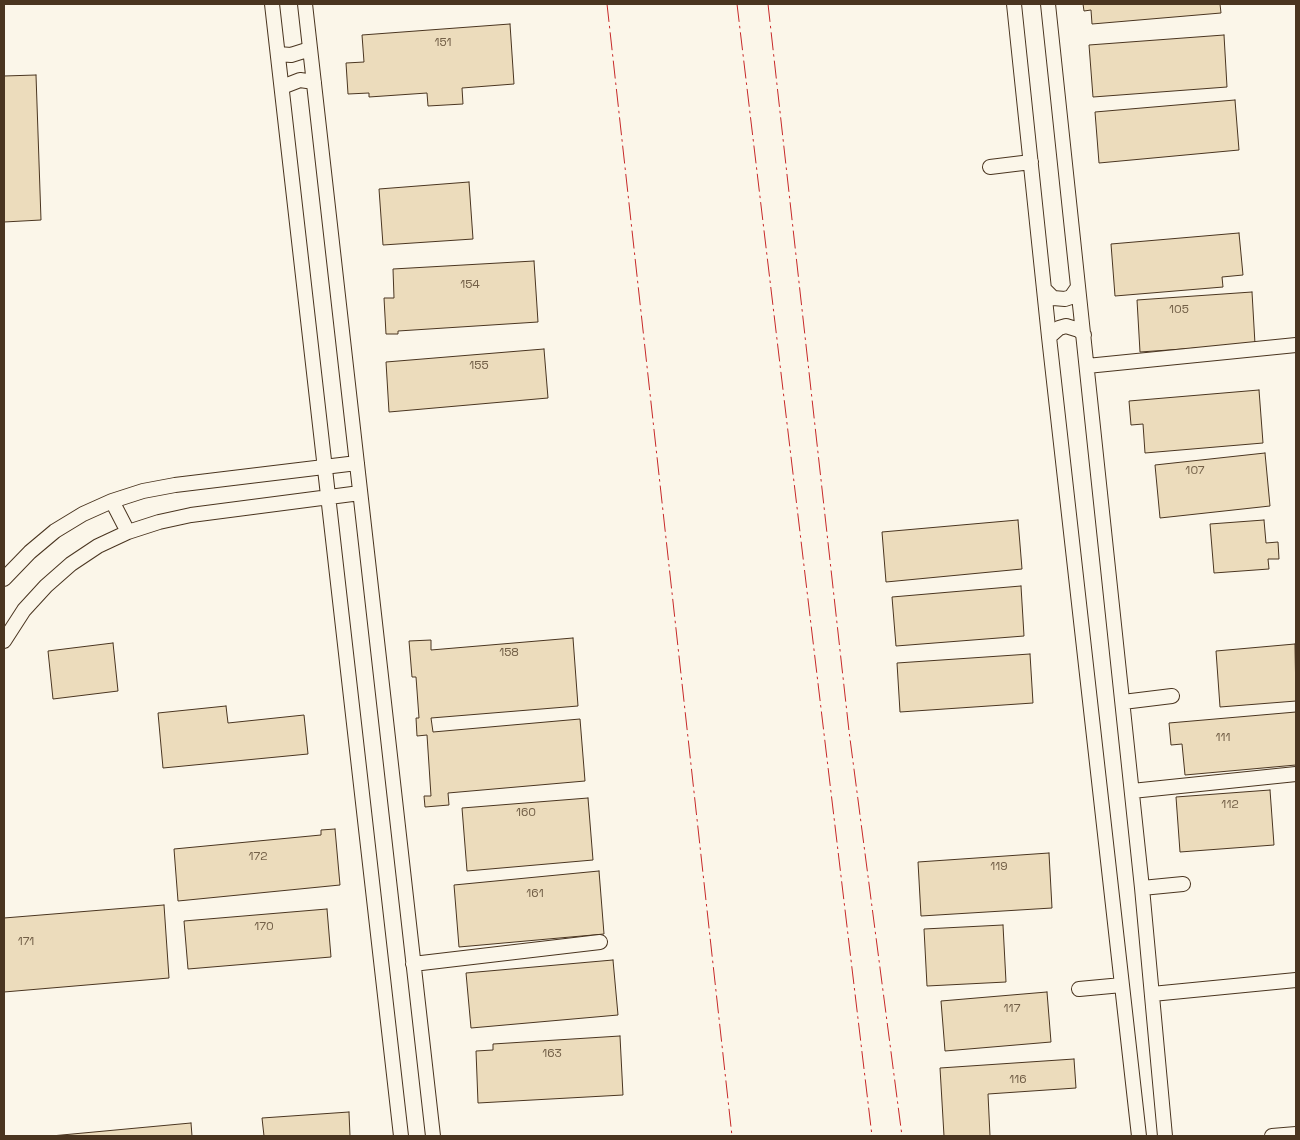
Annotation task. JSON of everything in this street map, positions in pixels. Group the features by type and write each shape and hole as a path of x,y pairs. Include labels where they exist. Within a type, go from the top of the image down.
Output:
{"lane":[{"path":"272,4 401,1136"},
{"path":"305,4 433,1136"},
{"path":"1014,4 1049,337 1139,1136"},
{"path":"1048,4 1123,702 1165,1136"},
{"path":"278,54 291,55 310,50"},
{"path":"282,87 300,80 314,82"},
{"path":"990,167 1031,162"},
{"path":"1044,289 1053,298 1065,299 1071,297 1078,287"},
{"path":"1049,337 1059,328 1066,326 1079,330 1084,335"},
{"path":"1087,366 1296,345"},
{"path":"4,579 30,552 55,531 83,514 112,501 143,491 175,485 357,463"},
{"path":"4,641 24,610 46,586 71,564 98,546 128,532 159,522 191,515 360,494"},
{"path":"112,501 128,532"},
{"path":"1123,702 1172,696"},
{"path":"1132,791 1296,774"},
{"path":"1142,888 1183,884"},
{"path":"413,964 600,942"},
{"path":"1152,994 1296,980"},
{"path":"1079,989 1122,985"},
{"path":"1272,1136 1296,1134"}],"building":[{"path":"1083,4 1220,4 1221,13 1092,24 1091,10 1084,11"},
{"path":"510,24 514,84 462,88 463,104 428,106 427,93 369,97 369,93 348,94 346,63 364,62 362,35"},
{"path":"1224,35 1227,87 1093,97 1089,45"},
{"path":"36,75 41,220 4,222 4,76"},
{"path":"1235,100 1239,150 1099,163 1095,112"},
{"path":"469,182 473,239 383,245 379,189"},
{"path":"1239,233 1243,275 1222,277 1223,287 1115,296 1111,244"},
{"path":"534,261 538,322 398,331 398,334 386,334 384,298 394,298 393,269"},
{"path":"1252,292 1255,344 1140,352 1137,300"},
{"path":"544,349 548,398 389,412 386,362"},
{"path":"1259,390 1263,443 1145,453 1143,424 1131,425 1129,401"},
{"path":"1265,453 1270,506 1160,518 1155,465"},
{"path":"1018,520 1022,569 886,582 882,532"},
{"path":"1264,520 1266,543 1278,542 1279,559 1268,559 1269,569 1214,573 1210,524"},
{"path":"1021,586 1024,636 896,646 892,597"},
{"path":"573,638 578,706 431,718 433,732 580,719 585,781 448,793 449,805 425,807 424,796 431,796 427,735 417,736 416,718 419,718 416,677 412,677 409,641 431,640 431,650"},
{"path":"113,643 118,691 53,699 48,651"},
{"path":"1295,644 1296,701 1220,707 1216,651"},
{"path":"1030,654 1033,703 900,712 897,663"},
{"path":"226,706 228,723 304,715 308,754 163,768 158,713"},
{"path":"1296,712 1296,765 1185,775 1182,744 1171,745 1169,723"},
{"path":"1270,790 1274,845 1180,852 1176,797"},
{"path":"588,798 593,860 467,871 462,808"},
{"path":"335,829 340,885 178,901 174,849 321,835 321,830"},
{"path":"1049,853 1052,908 921,916 918,862"},
{"path":"599,871 604,934 459,947 454,885"},
{"path":"164,905 169,978 4,992 4,918"},
{"path":"327,909 331,957 188,969 184,921"},
{"path":"1003,925 1006,982 927,986 924,929"},
{"path":"613,960 618,1015 471,1028 466,973"},
{"path":"1047,992 1051,1042 945,1051 941,1001"},
{"path":"620,1036 623,1095 478,1103 476,1051 493,1050 493,1044"},
{"path":"1074,1059 1076,1088 988,1094 990,1136 944,1136 940,1068"},
{"path":"349,1112 350,1136 264,1136 262,1118"},
{"path":"191,1123 192,1136 51,1136"}],"power":[{"path":"607,4 732,1136"},
{"path":"737,4 872,1136"},
{"path":"768,4 849,731 902,1136"}]}
